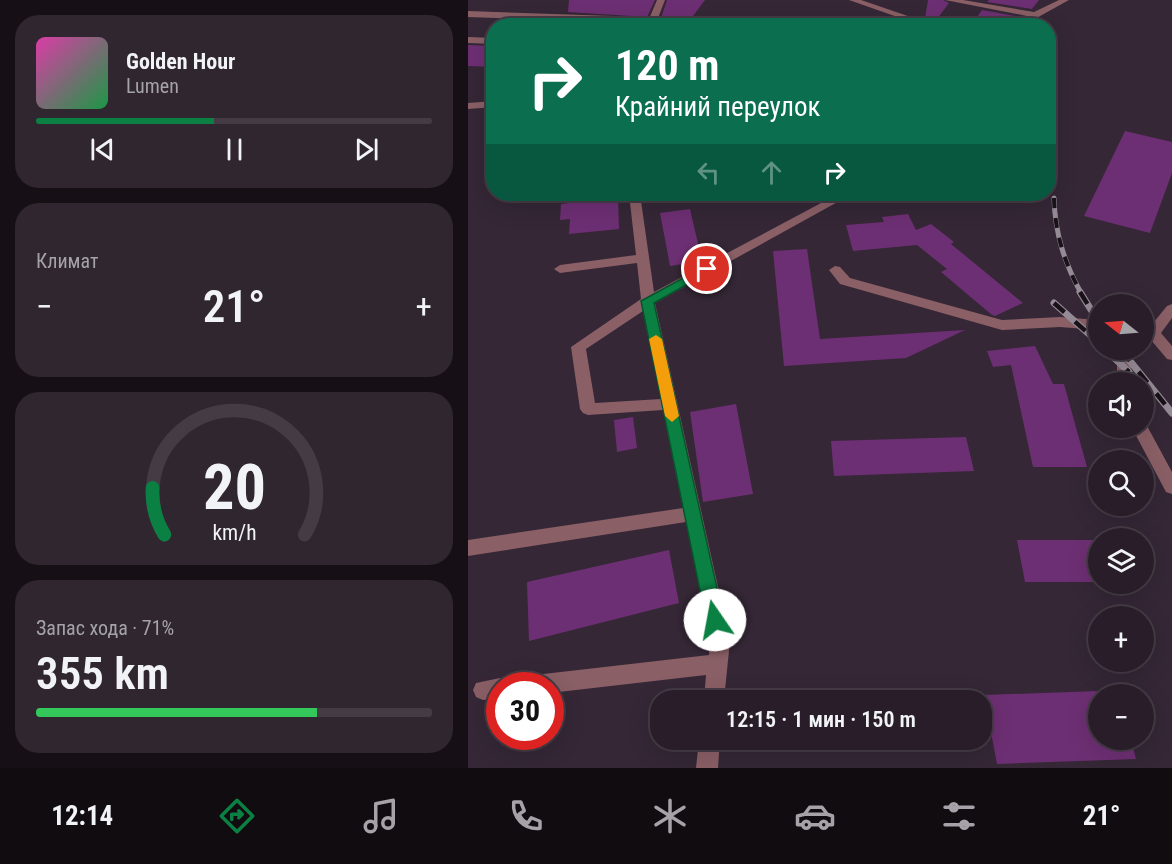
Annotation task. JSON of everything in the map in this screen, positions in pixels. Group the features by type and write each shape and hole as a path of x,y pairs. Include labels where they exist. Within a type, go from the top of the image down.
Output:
{"street":[{"path":"653,18 661,0"},
{"path":"852,0 908,18"},
{"path":"949,0 1034,15"},
{"path":"1029,18 1065,0"},
{"path":"468,14 584,18"},
{"path":"468,40 486,41"},
{"path":"468,106 486,105"},
{"path":"635,201 648,301 720,641 715,690"},
{"path":"669,404 588,409 578,347 648,301 833,201"},
{"path":"560,269 642,258"},
{"path":"835,270 845,281 1002,325 1060,322 1088,324"},
{"path":"1154,326 1172,309"},
{"path":"1154,341 1172,356"},
{"path":"1145,438 1172,487"},
{"path":"468,548 693,514"},
{"path":"564,682 717,664"},
{"path":"708,768 709,750"}],"building":[{"path":"569,0 655,0 647,17 568,12"},
{"path":"667,0 705,0 692,18 661,18"},
{"path":"928,0 943,0 949,3 938,18 925,18"},
{"path":"989,0 1039,0 1032,9 987,2"},
{"path":"982,10 1021,17 1020,18 976,18"},
{"path":"468,45 486,46 486,67 468,66"},
{"path":"1125,131 1172,142 1172,173 1150,233 1084,216"},
{"path":"618,201 619,229 569,234 570,219 560,220 561,204"},
{"path":"690,209 702,261 670,266 660,213"},
{"path":"908,214 916,230 931,224 954,242 951,244 1023,303 995,316 992,315 941,272 947,269 917,245 853,251 846,225 884,222 882,217"},
{"path":"807,249 820,339 965,330 906,358 784,366 773,251"},
{"path":"1035,346 1053,384 1064,384 1087,467 1033,467 1011,365 993,367 987,351"},
{"path":"736,404 753,494 703,502 690,412"},
{"path":"633,417 637,448 617,452 614,420"},
{"path":"966,437 974,471 834,476 831,441"},
{"path":"1017,540 1088,540 1088,582 1025,582"},
{"path":"669,550 679,603 529,641 527,582"},
{"path":"1088,691 1088,750 1134,750 1136,759 997,764 992,737 992,695"}],"railway":[{"path":"1054,201 1056,223 1062,247 1081,293"},
{"path":"1080,292 1088,305"},
{"path":"1054,303 1088,333"},
{"path":"1116,360 1129,372"},
{"path":"1129,360 1172,413"}],"slow traffic":[{"path":"656,339 672,416"}],"route":[{"path":"707,269 648,301 715,620"}]}
